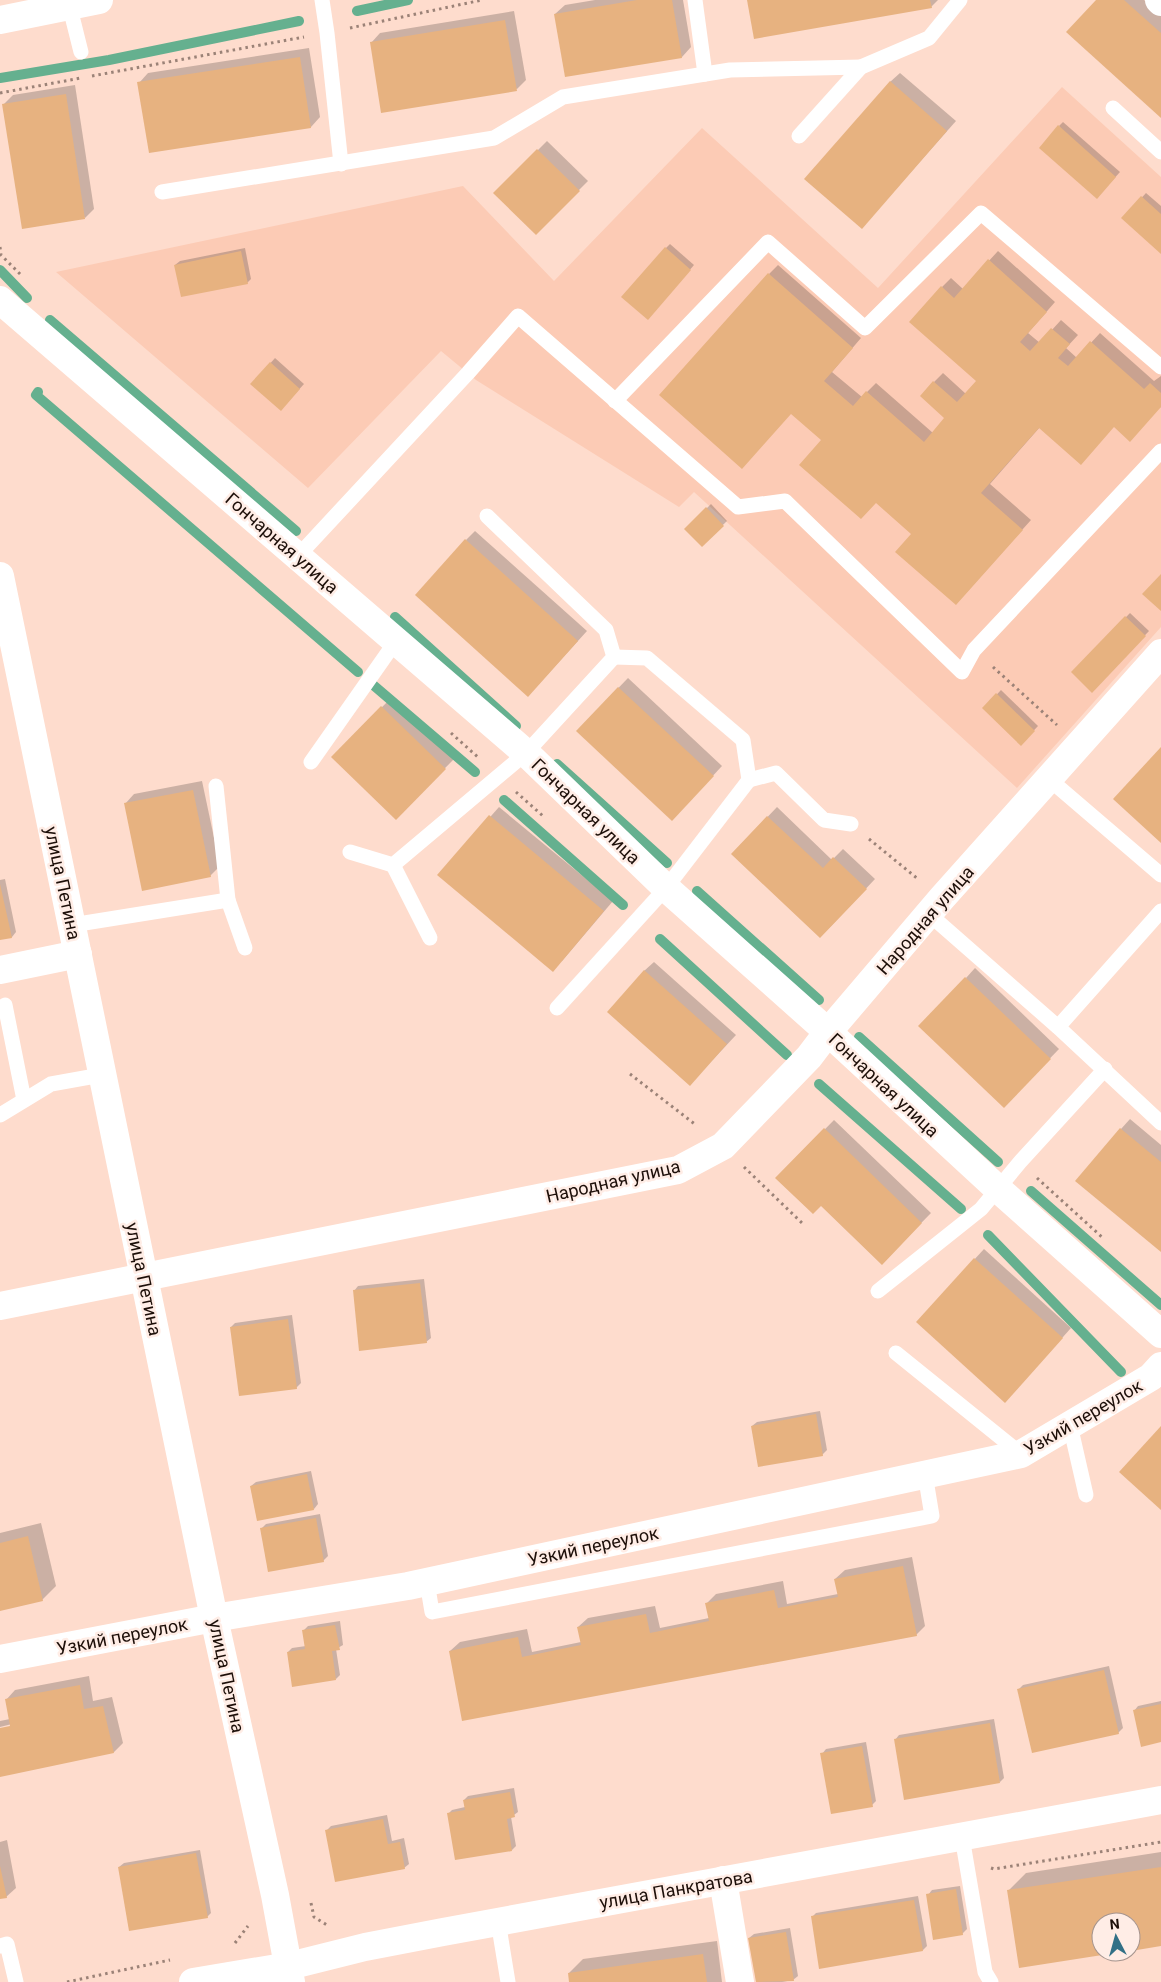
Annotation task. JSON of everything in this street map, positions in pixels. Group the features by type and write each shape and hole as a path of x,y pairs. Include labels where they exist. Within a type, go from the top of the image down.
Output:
{"street":[{"path":"0,20 69,3 99,0"},
{"name":"Гончарная улица","path":"0,300 526,753 666,888 828,1032 998,1190 1161,1334"},
{"name":"улица Петина","path":"0,576 6,635 72,925 101,1075 214,1618 275,1895 290,1974"},
{"name":"Народная улица","path":"0,1306 678,1170 723,1146 809,1057 935,906 1160,657"},
{"path":"0,970 78,954"},
{"name":"Узкий переулок","path":"0,1660 214,1618 427,1582 1021,1454 1151,1377 1161,1366"},
{"name":"улица Панкратова","path":"193,1982 290,1974 365,1947 1161,1800"},
{"path":"723,1880 740,1982"}],"lane":[{"path":"322,0 328,33 341,164"},
{"path":"694,0 705,74"},
{"path":"162,192 494,138 563,97 730,70 861,67 929,38 960,0"},
{"path":"69,3 81,52"},
{"path":"799,136 861,67"},
{"path":"1113,108 1161,152"},
{"path":"615,401 768,242 865,328 981,213 1161,367"},
{"path":"298,556 468,373 518,316 738,507 785,501 962,672 974,650 1161,451"},
{"path":"488,516 606,630 614,656"},
{"path":"311,762 396,641"},
{"path":"393,865 526,753 614,656"},
{"path":"614,656 647,658 742,740 749,780"},
{"path":"557,1008 666,888 749,780 776,773 824,820 851,824"},
{"path":"1049,779 1161,875"},
{"path":"216,786 228,900 245,948"},
{"path":"350,852 393,865 430,938"},
{"path":"72,925 228,900"},
{"path":"935,906 1058,1027 1161,1123"},
{"path":"1058,1027 1161,911"},
{"path":"6,1005 24,1100"},
{"path":"878,1291 980,1209 1105,1069"},
{"path":"0,1115 52,1084 101,1075"},
{"path":"896,1353 1021,1454"},
{"path":"1070,1426 1086,1496"},
{"path":"427,1582 432,1612 932,1516 925,1474"},
{"path":"962,1837 985,1972 991,1982"},
{"path":"498,1922 508,1982"},
{"path":"0,1946 7,1944 16,1982"}],"path":[{"path":"0,93 328,33 482,0"},
{"path":"974,650 1059,727"},
{"path":"851,824 935,906"},
{"path":"994,1869 1161,1842"},
{"path":"233,1947 248,1927 246,1918"},
{"path":"68,1982 179,1958"}],"shaded area":[{"path":"1062,87 1161,177 1161,627 1017,788 694,492 679,507 476,380 441,351 308,488 56,272 463,186 554,281 702,128 878,288"}],"building":[{"path":"637,0 672,0 682,58 565,77 554,14"},
{"path":"747,0 930,0 932,8 754,39"},
{"path":"1096,0 1124,0 1161,33 1161,118 1066,32"},
{"path":"505,20 517,91 381,113 370,42"},
{"path":"300,57 311,128 149,153 137,82"},
{"path":"890,81 947,131 862,229 804,179"},
{"path":"66,94 85,219 22,229 2,104"},
{"path":"1058,125 1116,177 1097,199 1039,148"},
{"path":"537,149 580,191 536,235 493,193"},
{"path":"1141,196 1161,214 1161,254 1121,218"},
{"path":"665,247 691,270 648,320 621,297"},
{"path":"241,251 248,284 181,297 174,265"},
{"path":"988,259 1047,312 1020,342 1030,351 1051,328 1070,344 1058,358 1068,366 1090,341 1144,389 1150,383 1161,393 1161,407 1130,442 1114,427 1081,465 1039,428 981,493 1023,530 956,605 895,552 911,534 876,503 861,519 799,465 821,440 791,414 742,469 659,395 768,273 853,348 824,381 853,406 866,391 924,442 944,418 920,396 933,381 957,402 976,381 909,322 941,286 954,298"},
{"path":"270,362 300,389 281,411 250,384"},
{"path":"706,507 724,526 702,547 684,529"},
{"path":"465,539 578,641 528,697 415,595"},
{"path":"1161,574 1161,611 1142,594"},
{"path":"1125,616 1146,636 1092,693 1071,672"},
{"path":"618,687 714,776 672,821 576,731"},
{"path":"996,693 1035,731 1021,746 982,708"},
{"path":"381,706 446,769 396,820 331,757"},
{"path":"1161,747 1161,843 1113,799"},
{"path":"193,790 211,877 142,891 124,803"},
{"path":"489,815 604,911 553,972 437,875"},
{"path":"767,816 823,868 833,857 867,889 820,938 731,854"},
{"path":"0,884 12,938 0,940"},
{"path":"644,970 727,1044 690,1086 607,1012"},
{"path":"965,977 1051,1059 1004,1108 918,1026"},
{"path":"824,1128 922,1223 882,1265 821,1206 813,1214 775,1178"},
{"path":"1120,1128 1161,1162 1161,1252 1075,1181"},
{"path":"974,1258 1063,1338 1005,1403 916,1322"},
{"path":"420,1283 427,1343 359,1351 353,1290"},
{"path":"288,1319 297,1389 239,1396 230,1327"},
{"path":"816,1414 823,1456 758,1467 751,1426"},
{"path":"1161,1426 1161,1510 1119,1472"},
{"path":"307,1474 314,1510 257,1521 250,1486"},
{"path":"316,1518 324,1562 268,1572 260,1528"},
{"path":"28,1536 43,1601 0,1611 0,1543"},
{"path":"903,1566 917,1636 462,1721 449,1651 518,1637 522,1657 581,1645 577,1627 646,1614 650,1633 709,1621 705,1603 774,1590 778,1608 838,1597 834,1579"},
{"path":"335,1625 340,1650 332,1651 336,1680 292,1687 287,1652 305,1649 302,1630"},
{"path":"1104,1670 1119,1734 1032,1753 1017,1689"},
{"path":"80,1685 84,1709 103,1706 114,1753 0,1777 0,1728 10,1726 5,1699"},
{"path":"1161,1704 1161,1742 1141,1747 1133,1710"},
{"path":"990,1723 1000,1783 904,1800 894,1739"},
{"path":"862,1746 873,1807 831,1814 820,1753"},
{"path":"510,1792 515,1817 507,1819 512,1851 455,1860 447,1813 465,1810 463,1800"},
{"path":"383,1819 388,1844 400,1842 405,1869 335,1882 325,1830"},
{"path":"196,1853 208,1918 129,1931 118,1867"},
{"path":"0,1866 7,1898 0,1899"},
{"path":"1161,1867 1161,1946 1141,1949 1141,1912 1091,1912 1091,1957 1019,1968 1007,1890"},
{"path":"956,1889 963,1935 933,1940 926,1894"},
{"path":"914,1900 923,1951 819,1969 811,1916"},
{"path":"786,1932 794,1981 756,1982 748,1938"},
{"path":"703,1954 707,1982 569,1982 568,1973"}],"waterway":[{"path":"357,11 408,0"},
{"path":"0,78 109,60 299,21"},
{"path":"0,270 27,298"},
{"path":"50,320 296,531"},
{"path":"38,392 36,395 358,672"},
{"path":"395,617 516,726"},
{"path":"372,684 475,772"},
{"path":"557,764 667,863"},
{"path":"504,800 623,905"},
{"path":"697,891 819,1000"},
{"path":"660,939 787,1055"},
{"path":"859,1037 998,1162"},
{"path":"819,1084 961,1209"},
{"path":"1031,1191 1161,1305"},
{"path":"988,1235 1121,1372"}]}
